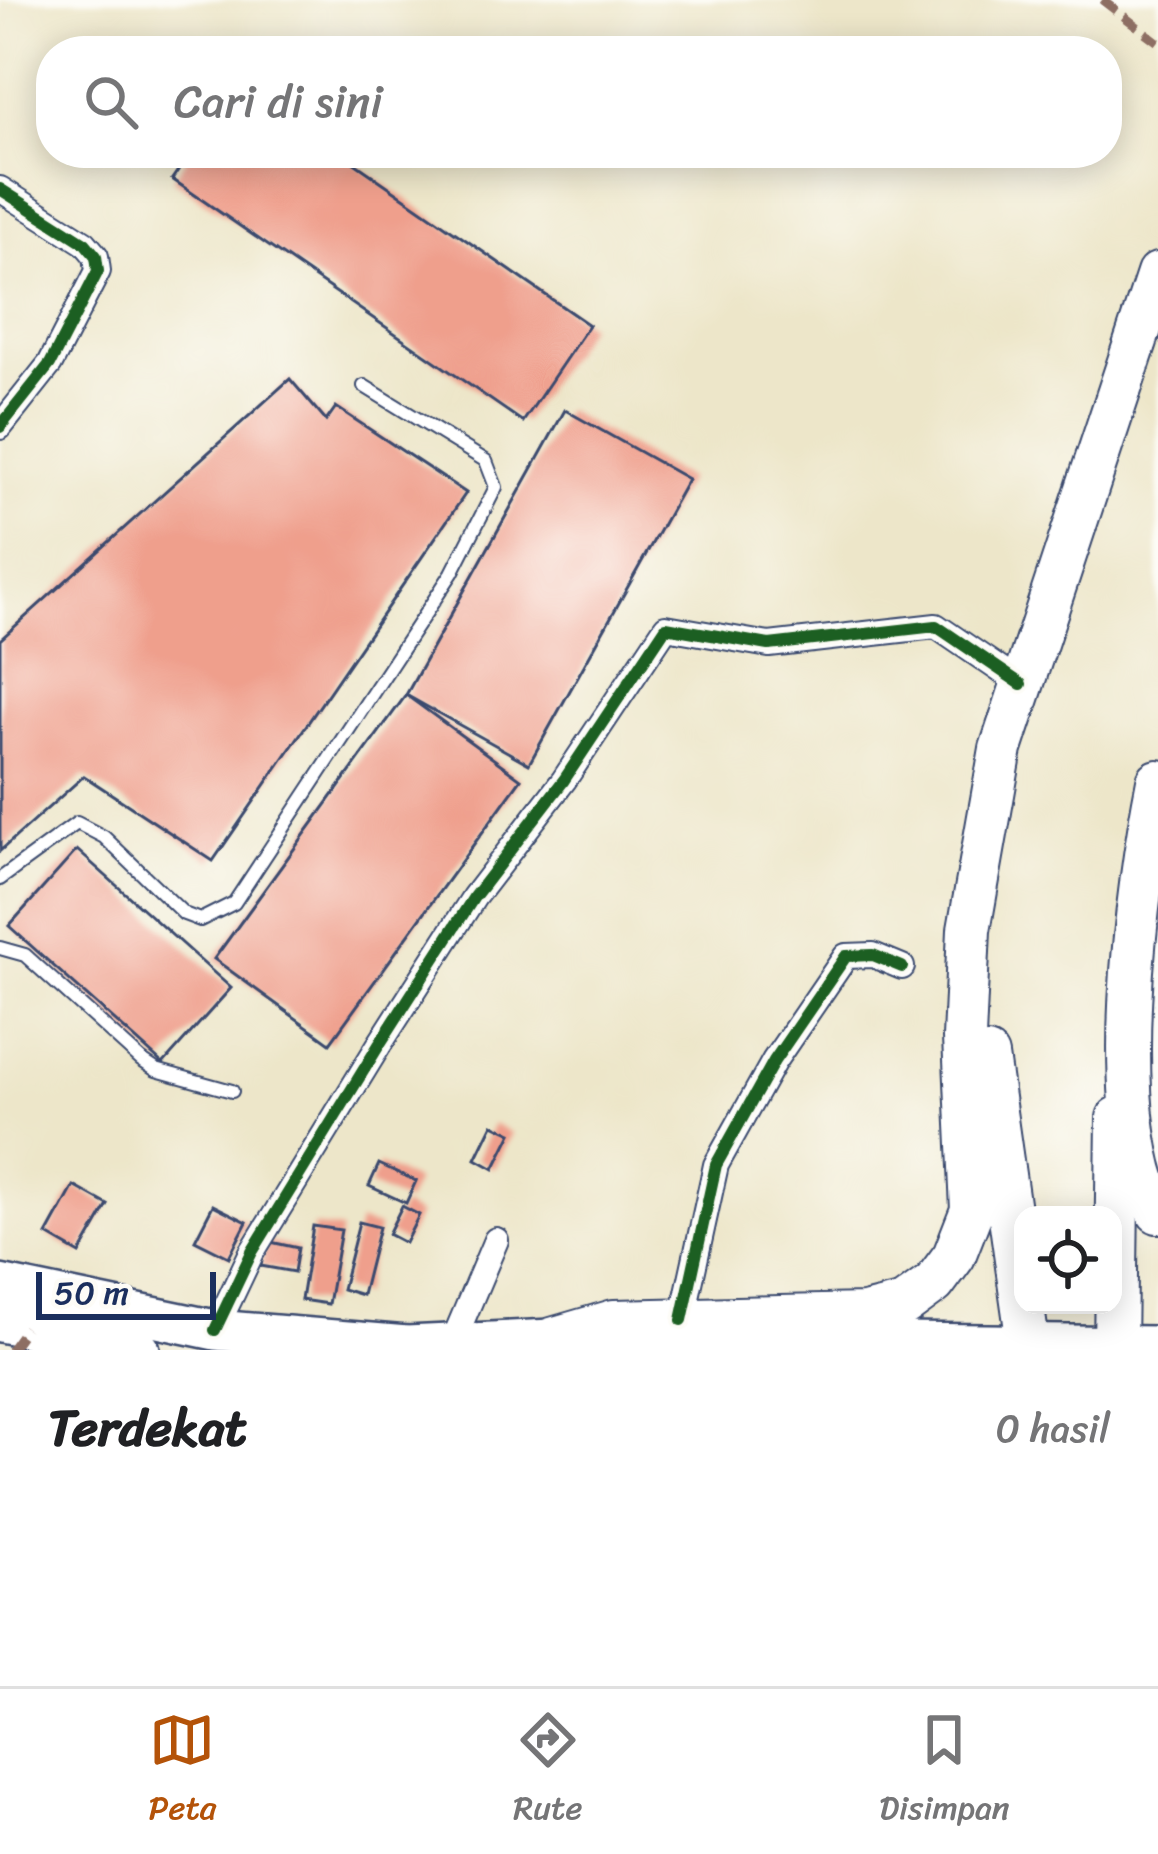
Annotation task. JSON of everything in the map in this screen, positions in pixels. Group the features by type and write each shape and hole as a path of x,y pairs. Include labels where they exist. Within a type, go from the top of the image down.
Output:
{"highway":[{"path":"552,1339 614,1321 864,1316 904,1305 934,1283 954,1256 972,1210 964,1038 969,930 1004,695 1158,274"},
{"path":"1158,782 1135,920 1132,1022 1134,1124 1158,1212"},
{"path":"969,930 1029,1349"},
{"path":"1115,1348 1115,1145 1132,1022"},
{"path":"0,1285 214,1330 407,1346 552,1339 1029,1349 1158,1346"},
{"path":"12,1333 140,1350"}],"street":[{"path":"0,189 85,243 96,256 98,271 62,344 0,427"},
{"path":"214,1330 252,1252 474,897 564,780 666,627 770,645 936,626 951,632 1004,695"},
{"path":"682,1320 716,1165 773,1060 846,956 873,955 902,967"},
{"path":"452,1344 496,1240"}],"lane":[{"path":"0,879 77,823 104,837 184,914 200,920 234,903 452,573 496,488 486,461 364,386"},
{"path":"0,948 25,955 156,1070 232,1091"}],"building":[{"path":"180,168 362,168 589,325 523,422 172,179"},
{"path":"290,379 326,421 336,407 466,493 213,861 84,776 0,851 0,640"},
{"path":"565,410 688,479 529,764 406,695"},
{"path":"406,695 521,779 330,1043 214,959"},
{"path":"77,850 231,988 163,1064 9,926"},
{"path":"493,1124 512,1133 494,1169 476,1159"},
{"path":"379,1164 416,1181 406,1203 369,1186"},
{"path":"74,1186 108,1205 80,1254 47,1235"},
{"path":"213,1205 247,1222 229,1257 195,1240"},
{"path":"402,1206 419,1215 405,1243 388,1234"},
{"path":"359,1222 379,1227 362,1295 342,1289"},
{"path":"313,1226 341,1230 328,1304 301,1300"},
{"path":"266,1241 298,1248 294,1272 261,1266"}],"marked path":[{"path":"1102,0 1158,42"},
{"path":"10,1350 26,1328"}],"cycle path":[{"path":"0,189 85,243 96,256 98,271 50,364 0,427"},
{"path":"215,1330 252,1252 379,1045 474,897 564,780 666,627 769,645 936,626 1021,684"},
{"path":"682,1320 716,1165 774,1061 846,956 873,955 902,967"}]}
